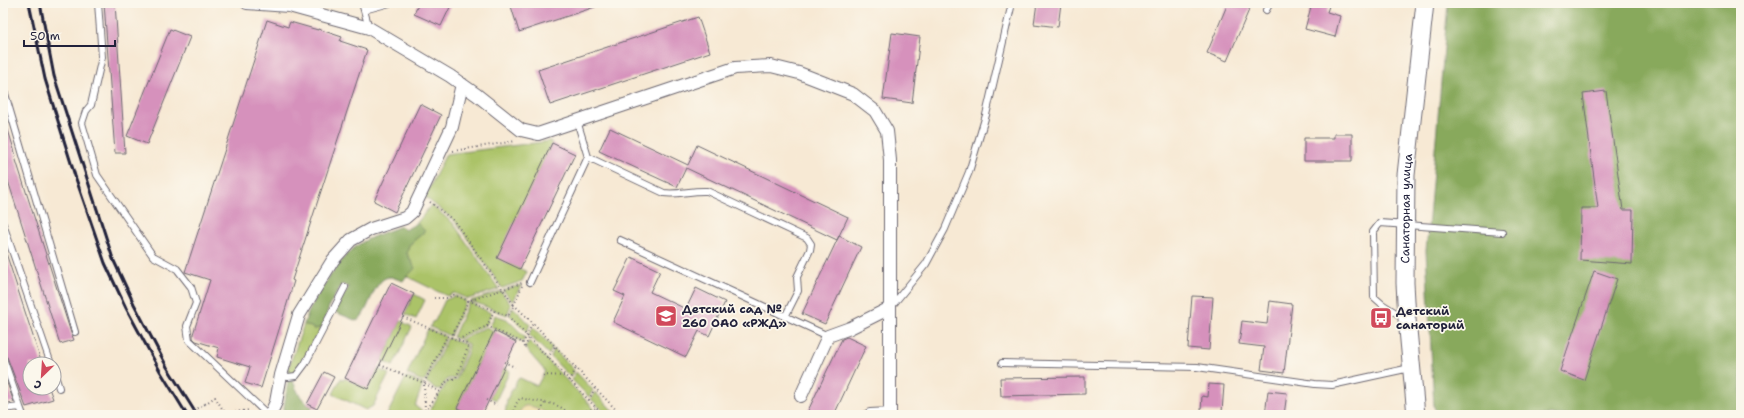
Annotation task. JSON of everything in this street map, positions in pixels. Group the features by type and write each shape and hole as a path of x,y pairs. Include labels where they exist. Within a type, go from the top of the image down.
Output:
{"main road":[{"name":"Санаторная улица","path":"1416,415 1405,283 1406,175 1425,3"}],"street":[{"path":"247,3 289,6 369,28 462,84 521,130 538,134 735,68 771,66 799,73 853,94 875,111 887,131 890,160 890,414 870,415"},
{"path":"269,415 276,402 280,376 299,315 333,260 350,240 371,229 405,218 412,212 443,148 457,112 462,84"},
{"path":"801,396 828,336 850,328 890,308"}],"lane":[{"path":"98,3 102,57 91,105 86,111 82,123 97,175 153,256 177,269 191,287 196,303 187,326 189,340 269,415"},
{"path":"369,28 363,6 390,3"},
{"path":"890,308 926,264 945,229 969,172 986,115 1012,3"},
{"path":"1266,10 1270,3"},
{"path":"3,87 75,332"},
{"path":"530,282 588,157 577,121"},
{"path":"588,157 664,193 672,194 698,190 707,192 807,238 811,244 810,250 797,277 798,291 785,317"},
{"path":"1407,319 1382,304 1374,297 1373,232 1380,223 1502,232"},
{"path":"3,224 48,356"},
{"path":"620,240 828,336"},
{"path":"280,376 296,376 305,364 345,286"},
{"path":"3,358 23,415"},
{"path":"1002,363 1197,367 1315,384 1332,385 1412,368"},
{"path":"3,409 20,407"}],"path":[{"path":"443,148 449,151 528,140 538,134"},
{"path":"431,203 454,221 501,290 514,305 621,415"},
{"path":"451,338 468,301 524,282 508,316"},
{"path":"434,298 447,298 454,295 508,316 603,415"},
{"path":"457,340 488,326 494,311"},
{"path":"403,317 467,344 467,350 456,378 447,381 423,415"},
{"path":"488,326 523,343 525,347 533,323"},
{"path":"425,411 424,383 447,336"},
{"path":"548,358 555,346"},
{"path":"504,362 515,367"},
{"path":"380,365 424,383 440,392"},
{"path":"570,381 576,368"},
{"path":"543,374 565,376"},
{"path":"589,400 595,388"},
{"path":"187,415 215,397 225,413 229,415"},
{"path":"514,415 514,409 518,400 521,398 561,407 568,415 597,408"},
{"path":"486,400 497,405"},
{"path":"539,415 545,403"},
{"path":"225,413 255,409 257,405"},
{"path":"613,415 616,409"}],"green space":[{"path":"1448,3 1741,3 1741,415 1438,415 1434,407 1426,251"},
{"path":"551,141 550,142 552,143 498,258 527,272 522,281 502,288 455,221 425,197 446,154"},
{"path":"431,205 453,223 499,289 468,299 454,293 447,296 406,276 413,264 407,254 409,245 425,231 417,223"},
{"path":"417,223 425,231 409,245 407,254 415,268 403,281 391,277 385,278 380,282 365,311 357,321 335,312 349,287 342,284 330,304 322,327 315,329 304,324 312,304 326,281 351,251 358,245 374,237 401,226 405,230"},
{"path":"521,285 513,302 503,290"},
{"path":"501,291 511,305 507,315 471,301"},
{"path":"414,294 425,300 416,319 405,314"},
{"path":"455,296 466,301 450,336 430,327 432,322 435,321 445,300"},
{"path":"469,302 491,313 487,324 457,339 453,337"},
{"path":"513,307 530,324 527,332 510,315"},
{"path":"495,315 507,319 525,337 523,342 490,326"},
{"path":"401,321 412,327 393,366 382,361"},
{"path":"304,324 315,329 322,327 298,369 293,373 288,374 289,367"},
{"path":"486,327 494,331 457,408 468,413 467,415 425,415 429,412 448,381 456,380 469,349 468,344 460,340"},
{"path":"533,327 552,347 549,355 529,335"},
{"path":"428,329 446,337 424,382 407,374"},
{"path":"448,338 466,345 467,348 455,378 447,379 441,389 436,389 426,382"},
{"path":"529,341 600,415 505,415 507,399 518,379 520,378 537,386 545,371 525,348"},
{"path":"554,349 574,370 570,377 551,357"},
{"path":"504,368 510,371 496,400 490,397"},
{"path":"378,369 389,374 373,406 366,410 333,394 341,378 344,380 345,378 368,389"},
{"path":"576,372 593,390 589,397 572,380"},
{"path":"406,377 423,384 415,406 423,412 422,415 387,415"},
{"path":"288,381 293,381 300,396 312,407 309,415 283,415"},
{"path":"595,392 613,411 611,415 607,415 591,399"}],"sand":[{"path":"524,406 537,408 548,415 517,415"}],"building":[{"path":"104,3 115,3 125,153 115,153"},
{"path":"419,3 452,3 441,26 414,14"},
{"path":"510,3 601,3 601,5 519,32"},
{"path":"1037,3 1061,3 1058,27 1034,24"},
{"path":"1228,3 1252,3 1227,61 1207,53"},
{"path":"1312,3 1330,3 1327,12 1340,16 1335,37 1305,29"},
{"path":"698,17 710,52 550,105 538,70"},
{"path":"267,20 288,27 290,22 318,29 342,37 340,41 367,50 292,280 294,281 261,388 245,383 250,367 217,357 219,348 196,341 193,338 210,280 185,272"},
{"path":"170,29 190,37 147,144 127,136"},
{"path":"892,33 920,37 912,103 883,99"},
{"path":"1606,91 1623,210 1633,210 1632,264 1580,260 1581,208 1598,208 1583,94"},
{"path":"420,104 441,115 395,212 374,201"},
{"path":"3,120 5,120 16,156 15,157 74,340 60,344 3,165"},
{"path":"610,128 688,165 697,145 848,217 837,240 686,168 677,187 599,151"},
{"path":"1334,134 1352,134 1352,161 1304,161 1304,138 1334,138"},
{"path":"552,143 575,154 520,269 497,258"},
{"path":"839,236 861,247 825,324 802,314"},
{"path":"5,250 39,356 22,356 22,396 52,396 53,399 26,407 7,357 3,354 3,251"},
{"path":"631,257 660,271 650,292 686,309 696,288 725,302 709,336 699,331 686,357 613,322 625,296 614,291"},
{"path":"1594,271 1617,279 1584,380 1560,371"},
{"path":"391,283 414,294 368,389 345,378"},
{"path":"1192,296 1213,297 1209,350 1188,348"},
{"path":"1270,301 1292,304 1284,373 1261,370 1264,347 1239,344 1242,321 1267,324"},
{"path":"494,331 516,342 482,415 471,415 457,408"},
{"path":"847,337 866,346 834,415 806,415 842,339"},
{"path":"3,372 14,402 3,404"},
{"path":"324,372 334,377 317,409 307,404"},
{"path":"1085,377 1085,394 1001,396 1000,378"},
{"path":"1209,384 1224,385 1222,412 1201,411 1202,396 1208,397"},
{"path":"1268,391 1287,393 1284,415 1265,415"}],"railway":[{"path":"29,3 45,79 75,176 105,263 126,308 160,371 187,415"},
{"path":"40,3 54,76 113,259 134,304 167,367 197,415"}],"place":[{"name":"Детский сад № 260 ОАО «РЖД»","path":"666,316"},
{"name":"Детский санаторий","path":"1381,318"}]}
